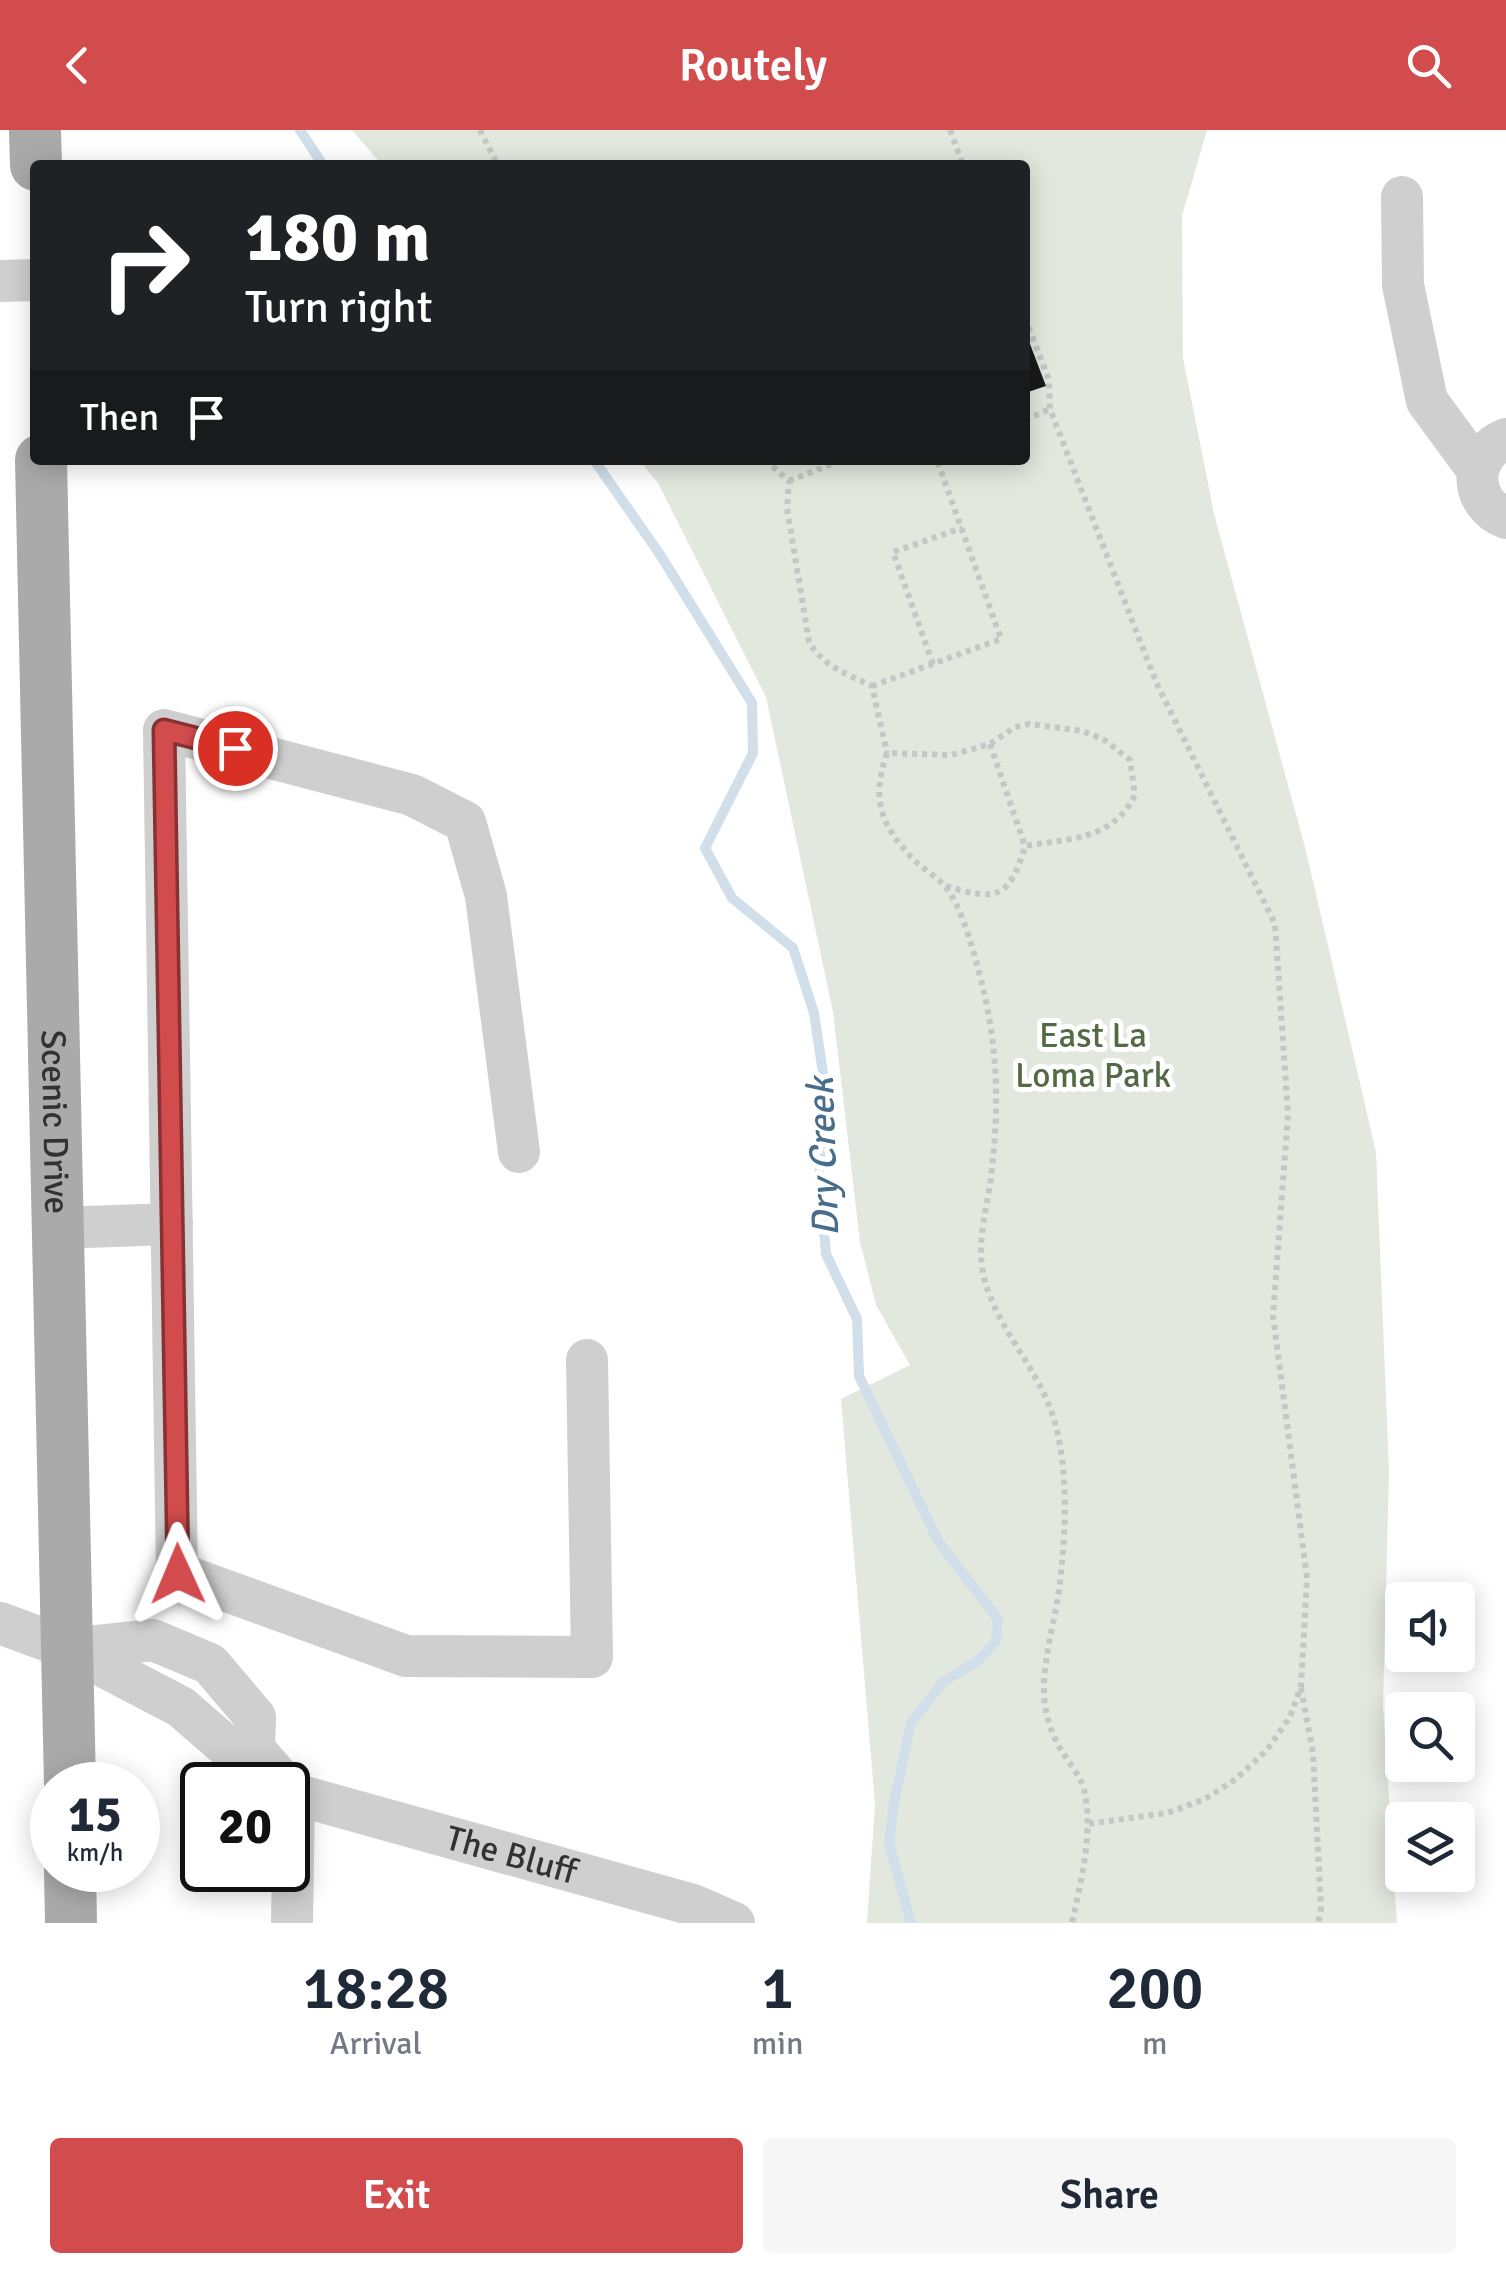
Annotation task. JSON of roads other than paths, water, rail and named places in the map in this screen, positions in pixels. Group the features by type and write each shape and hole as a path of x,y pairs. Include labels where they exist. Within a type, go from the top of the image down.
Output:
{"main road":[{"path":"35,130 36,160"},
{"name":"Scenic Drive","path":"41,465 70,1762"},
{"path":"70,1892 70,1923"}],"street":[{"path":"1402,198 1403,285 1427,401 1492,454 1480,495 1487,506 1506,518"},
{"path":"0,281 30,280"},
{"path":"519,1152 486,896 465,822 412,795 164,730 178,1574 406,1656 592,1657 588,1360"},
{"path":"56,1228 172,1224"},
{"path":"0,1623 70,1649 181,1707 228,1748 254,1750"},
{"path":"70,1649 153,1640 210,1664 226,1678 255,1717 254,1750 265,1762"},
{"path":"181,1707 210,1664"},
{"name":"The Bluff","path":"310,1795 692,1905 734,1923"},
{"path":"291,1892 292,1923"}],"waterway":[{"name":"Dry Creek","path":"300,130 320,160"},
{"name":"Dry Creek","path":"597,465 659,553 752,703 753,753 705,848 732,898 793,948 814,1013 826,1093 819,1171 826,1254 857,1319 859,1376 938,1541 998,1619 996,1641 978,1661 943,1682 911,1723 889,1843 911,1923"}],"park label":[{"name":"East La Loma Park","path":"1093,1055"}]}
